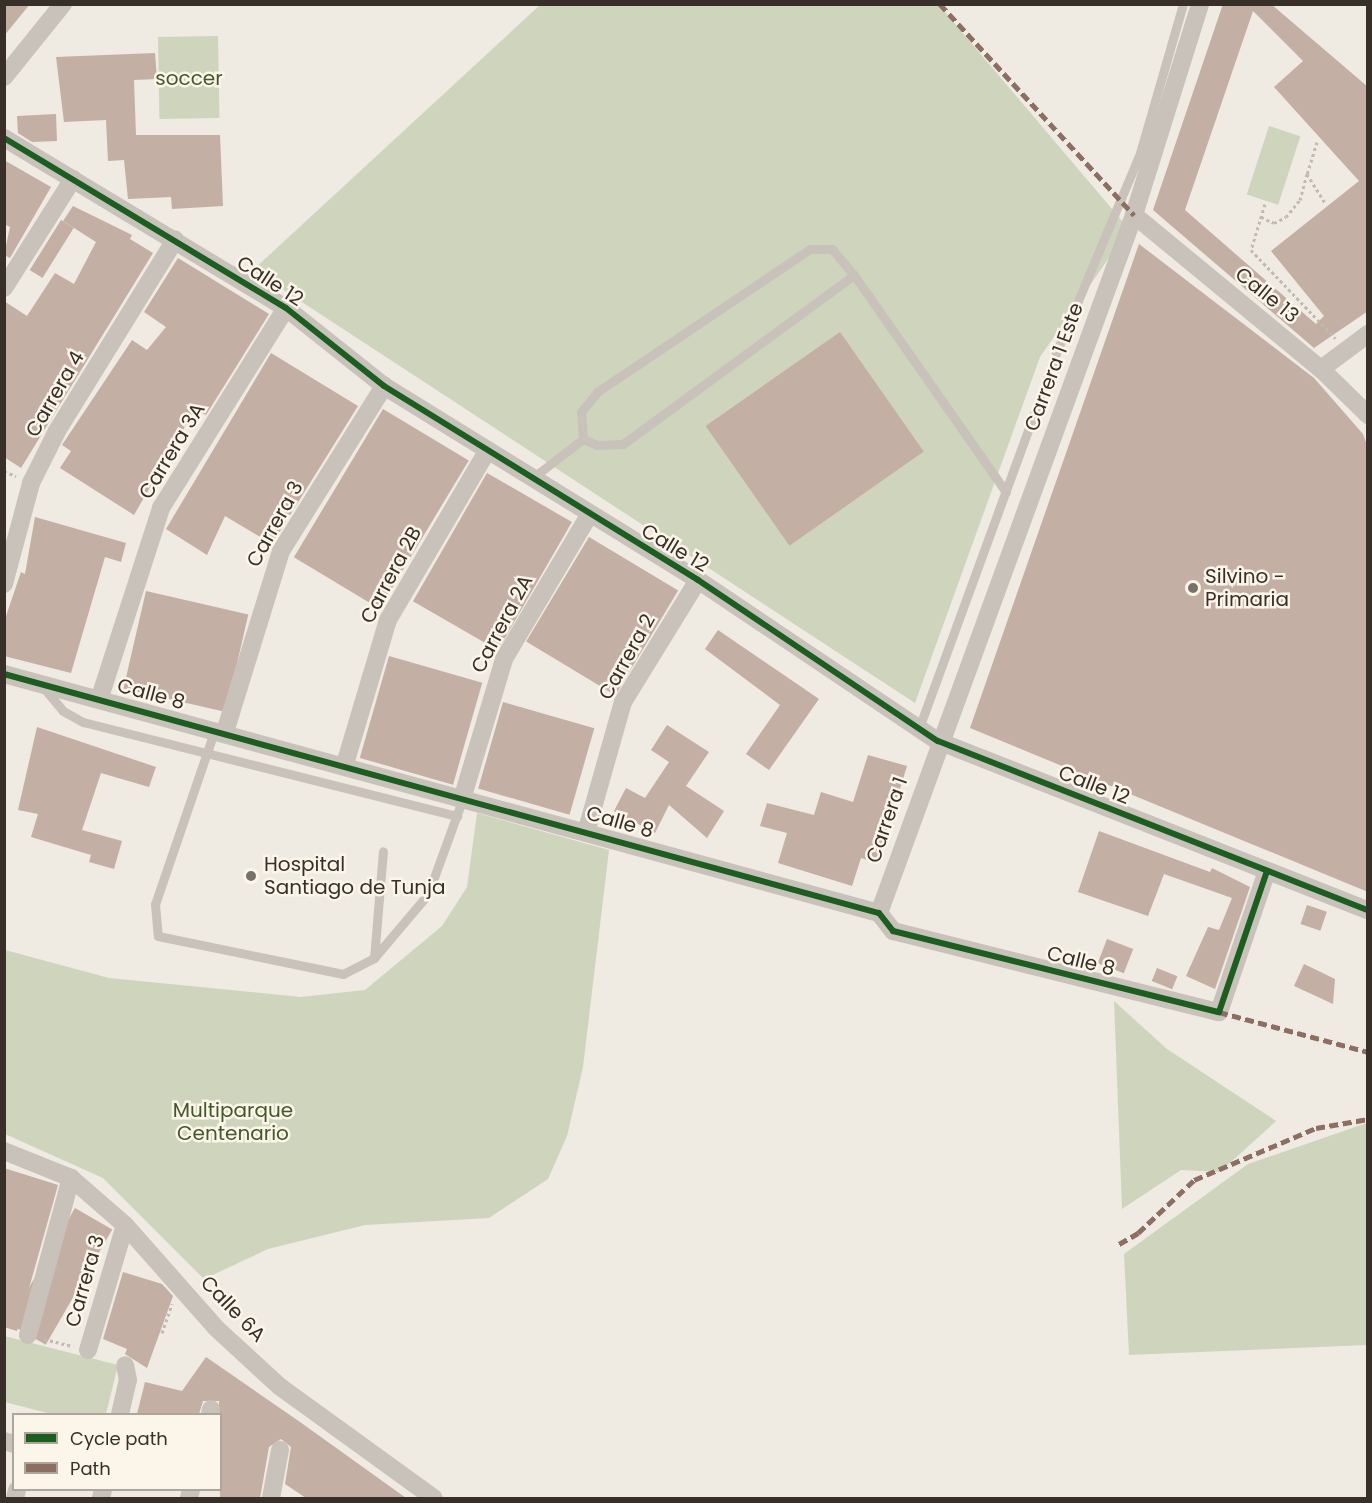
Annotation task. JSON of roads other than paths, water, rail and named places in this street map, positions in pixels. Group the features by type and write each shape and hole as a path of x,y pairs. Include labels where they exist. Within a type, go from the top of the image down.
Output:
{"street":[{"path":"4,77 63,4"},
{"name":"Carrera 1 Este","path":"938,741 1134,215 1200,4"},
{"name":"Calle 12","path":"4,138 286,308 384,386 589,515 698,580 938,741 1368,910"},
{"path":"4,288 73,179"},
{"name":"Calle 13","path":"1134,215 1321,369 1367,416"},
{"name":"Carrera 4","path":"4,584 31,483 52,442 175,240"},
{"name":"Carrera 3A","path":"100,698 162,508 286,308"},
{"path":"1321,369 1368,334"},
{"name":"Carrera 3","path":"220,730 281,551 384,386"},
{"name":"Carrera 2B","path":"345,764 388,620 487,451"},
{"name":"Carrera 2A","path":"464,796 504,659 589,515"},
{"name":"Carrera 2","path":"587,830 623,702 698,580"},
{"name":"Calle 8","path":"4,674 464,796 879,913 893,931 1219,1012 1267,871"},
{"name":"Carrera 1","path":"879,913 938,741"},
{"name":"Calle 6A","path":"4,1151 71,1178 125,1225 178,1284 279,1386 434,1498"},
{"path":"28,1335 71,1178"},
{"name":"Carrera 3","path":"88,1350 125,1225"},
{"path":"120,1413 128,1380 125,1365"},
{"path":"275,1497 280,1450"}],"lane":[{"path":"919,728 1006,492 1140,153 1183,4"},
{"path":"582,439 581,412 597,393 810,249 832,249 854,275 1006,492"},
{"path":"582,439 597,445 623,444 854,275"},
{"path":"531,479 582,439"},
{"path":"40,683 63,711 83,722 457,816"},
{"path":"220,730 207,753 155,904 158,936 328,974 374,958 428,894 464,796"},
{"path":"374,958 383,851"}],"place":[{"name":"Silvino - Primaria","path":"1193,588"},
{"name":"Hospital Santiago de Tunja","path":"251,876"}],"park label":[{"name":"soccer","path":"189,78"},
{"name":"Multiparque Centenario","path":"233,1122"}]}
